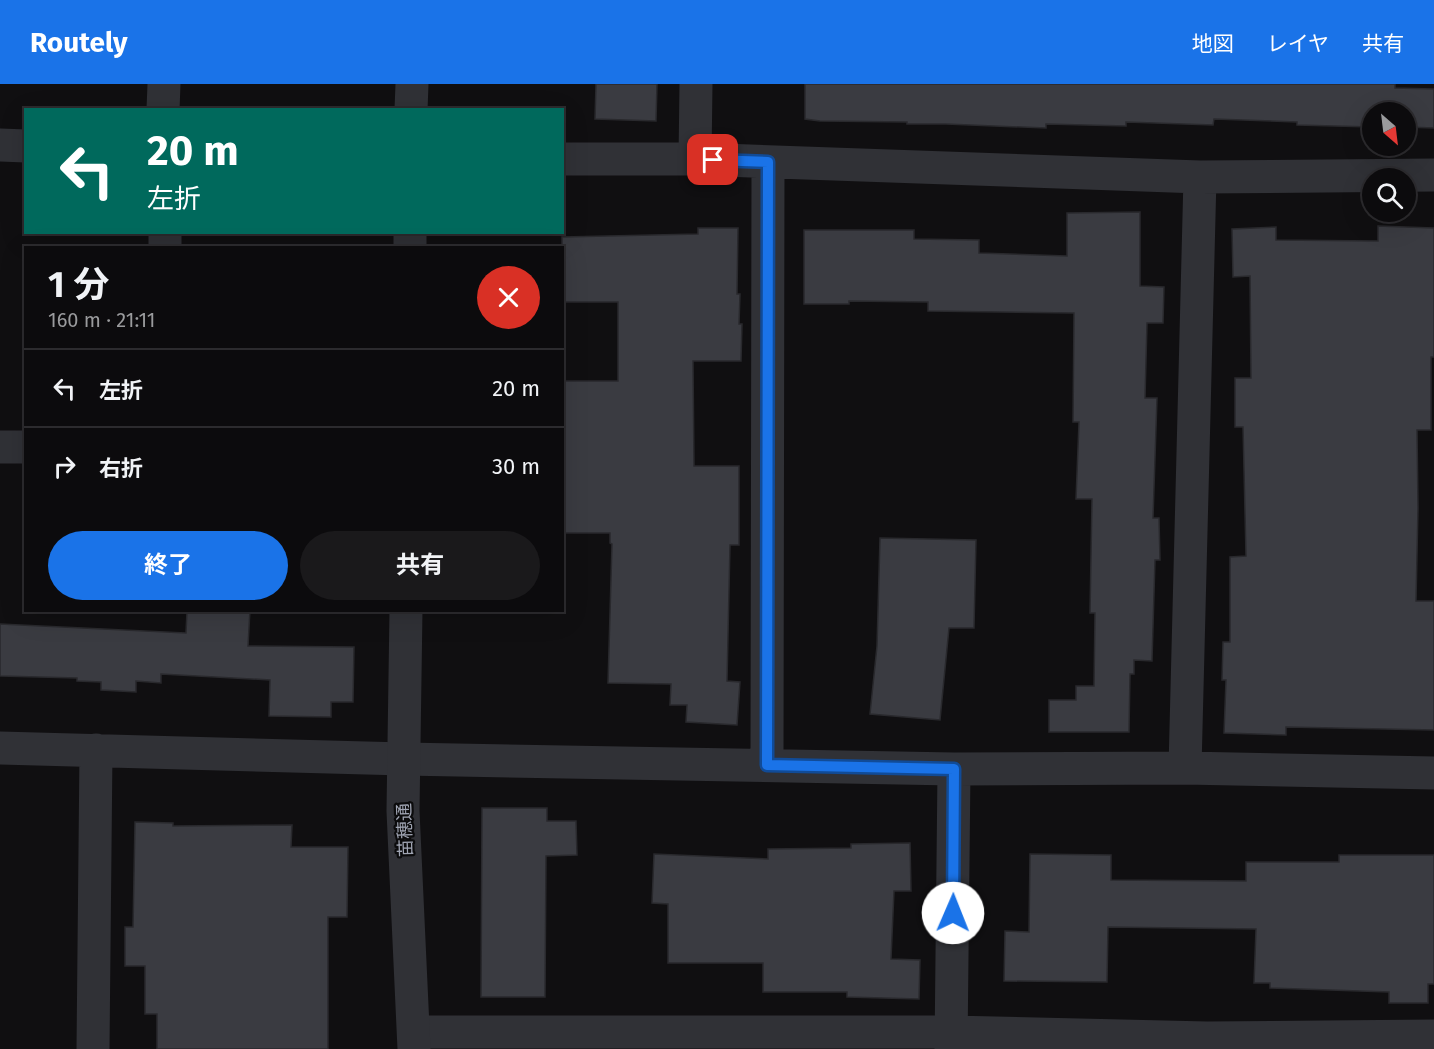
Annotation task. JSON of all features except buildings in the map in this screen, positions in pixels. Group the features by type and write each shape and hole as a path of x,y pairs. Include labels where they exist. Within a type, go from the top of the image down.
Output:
{"street":[{"path":"163,108 164,84"},
{"path":"411,108 412,84"},
{"path":"695,159 696,84"},
{"path":"0,145 24,146"},
{"path":"564,159 695,159 1200,177 1434,175"},
{"path":"767,765 768,162"},
{"path":"1185,768 1200,177"},
{"path":"0,447 24,447"},
{"name":"苗穂通","path":"406,612 403,811 414,1041"},
{"path":"0,748 404,759 954,769 1185,768 1434,773"},
{"path":"93,1049 96,750"},
{"path":"951,1040 954,769"},
{"path":"414,1041 951,1040 1207,1044 1434,1036"}],"route":[{"path":"713,160 768,162 767,765 954,769 953,913"}]}
